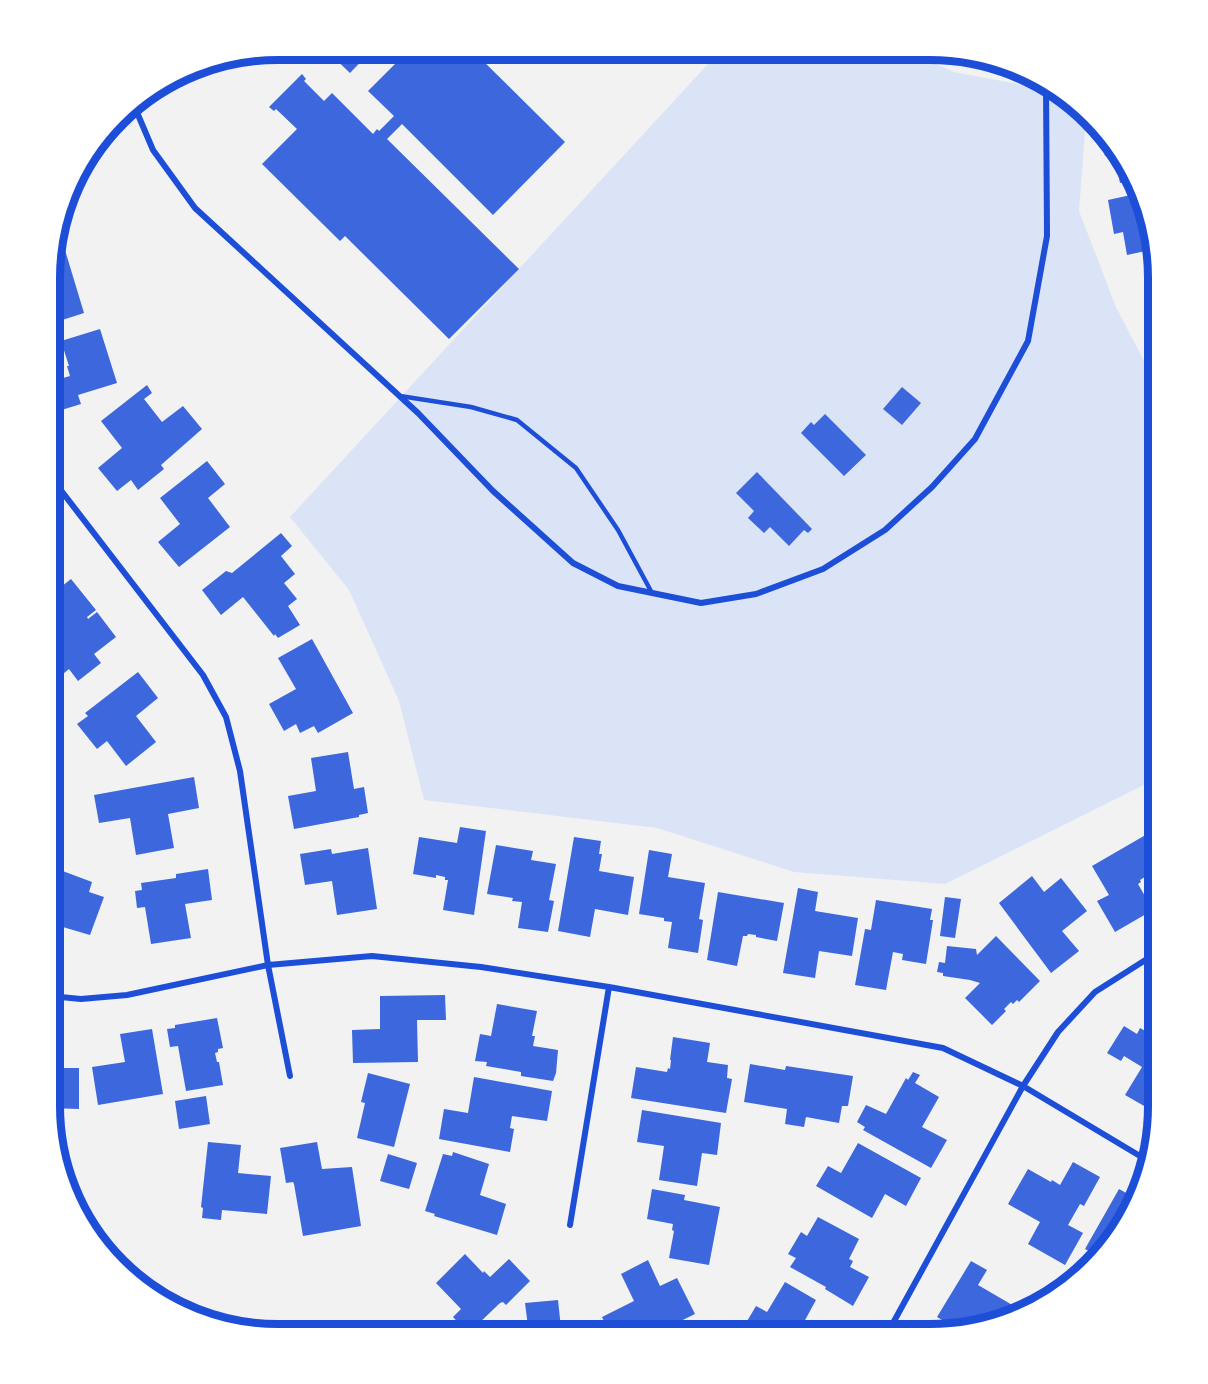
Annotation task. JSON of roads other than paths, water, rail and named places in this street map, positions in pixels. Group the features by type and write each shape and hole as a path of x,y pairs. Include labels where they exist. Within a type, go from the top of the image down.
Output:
{"street":[{"path":"137,112 153,150 195,208 400,396 493,491 573,562 618,586 700,603 756,594 823,569 885,530 932,487 975,439 1028,341 1047,236 1046,94"},
{"path":"60,489 203,675 226,717 240,771 268,965 290,1076"},
{"path":"60,997 81,999 127,995 268,965 372,956 482,967 609,987 943,1048 1023,1086 1142,1157"},
{"path":"892,1324 1023,1086 1058,1032 1095,992 1148,958"},
{"path":"570,1225 609,987"}],"lane":[{"path":"400,396 471,407 517,420 576,468 618,530 652,593"}]}
